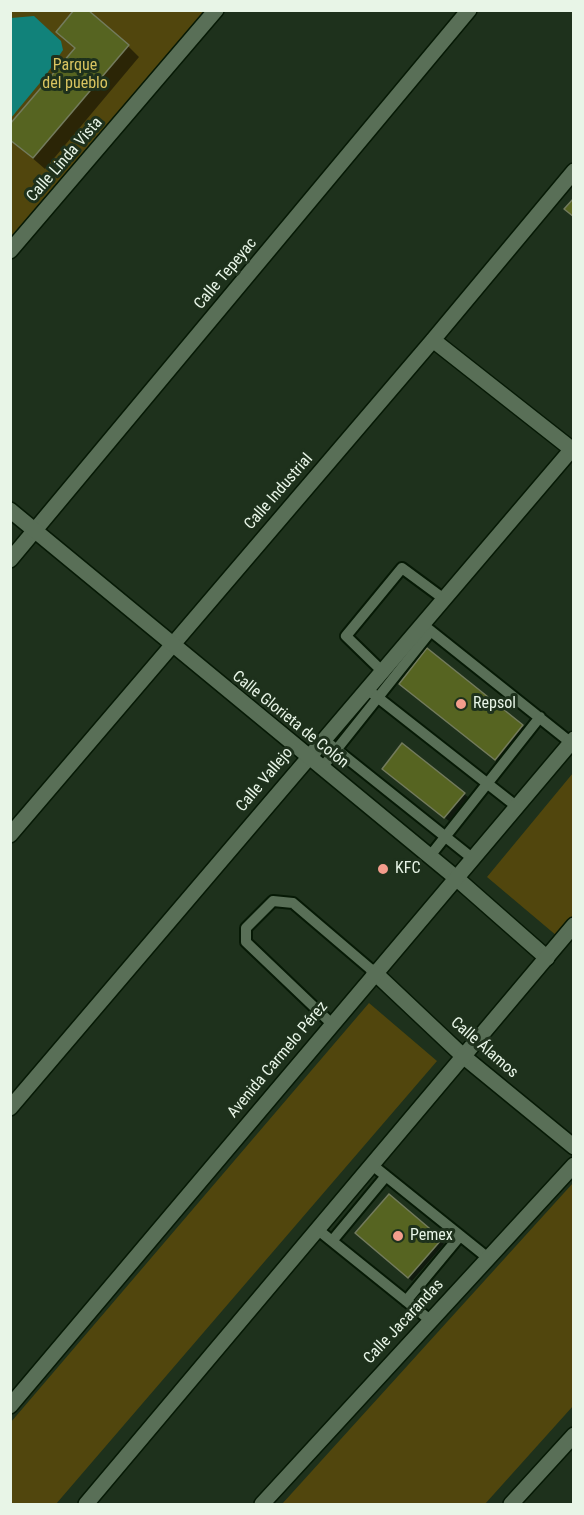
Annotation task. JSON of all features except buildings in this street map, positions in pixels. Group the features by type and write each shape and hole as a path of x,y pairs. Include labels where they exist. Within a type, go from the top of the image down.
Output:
{"street":[{"name":"Calle Linda Vista","path":"10,252 216,10"},
{"name":"Calle Tepeyac","path":"10,560 469,10"},
{"name":"Calle Industrial","path":"10,835 433,340 573,171"},
{"path":"433,340 573,450"},
{"name":"Calle Vallejo","path":"10,1108 323,740 373,693 382,671 426,628 444,599 573,450"},
{"name":"Calle Glorieta de Colón","path":"10,510 321,769 430,856 547,957"},
{"name":"Avenida Carmelo Pérez","path":"10,1406 572,740"},
{"path":"86,1504 573,925"},
{"name":"Calle Álamos","path":"374,972 463,1056 573,1147"},
{"name":"Calle Jacarandas","path":"262,1504 573,1165"},
{"path":"511,1504 573,1435"}],"lane":[{"path":"382,671 346,636 402,568 444,599"},
{"path":"321,769 373,693 426,628 572,740"},
{"path":"373,693 516,806"},
{"path":"430,856 540,717"},
{"path":"323,740 472,858"},
{"path":"332,1024 246,942 246,928 273,901 293,903 374,972"},
{"path":"371,1164 488,1258"},
{"path":"332,1241 386,1176"},
{"path":"317,1229 430,1320"},
{"path":"406,1301 460,1236"}],"green space":[{"name":"Parque del pueblo","path":"10,11 216,11 10,251"},
{"path":"573,773 573,916 557,936 487,877"},
{"path":"369,1003 437,1061 56,1504 11,1504 11,1422"},
{"path":"573,1183 573,1406 485,1504 282,1504"}],"water":[{"path":"34,16 61,41 63,50 44,78 11,118 11,18"}],"place":[{"name":"Repsol","path":"461,704"},
{"name":"KFC","path":"383,869"},
{"name":"Pemex","path":"398,1236"}]}
